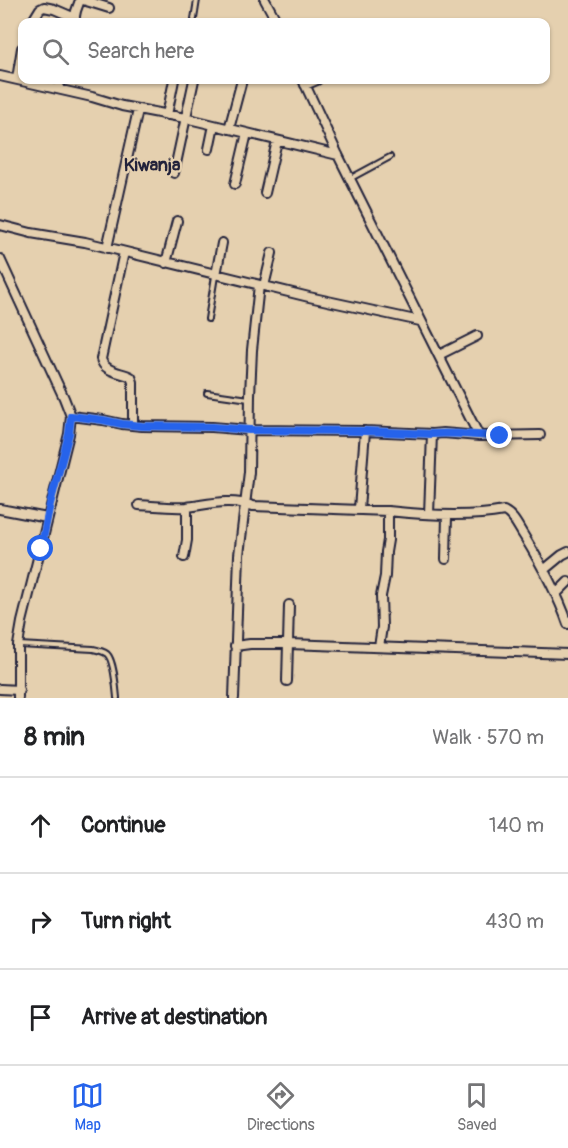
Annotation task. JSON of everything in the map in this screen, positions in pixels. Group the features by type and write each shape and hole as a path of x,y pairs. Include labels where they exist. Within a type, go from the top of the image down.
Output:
{"street":[{"path":"74,18 77,6 82,0 109,8"},
{"path":"265,0 275,18"},
{"path":"34,18 44,7 61,12 71,18"},
{"path":"0,76 17,79 18,73"},
{"path":"38,84 92,96 138,110 185,118 338,155"},
{"path":"58,89 60,84"},
{"path":"167,115 173,84"},
{"path":"174,173 193,84"},
{"path":"229,129 241,84"},
{"path":"305,84 420,321 479,436"},
{"path":"107,248 138,110"},
{"path":"209,149 214,125"},
{"path":"235,184 247,133"},
{"path":"265,193 277,141"},
{"path":"166,263 177,221"},
{"path":"0,225 85,242 261,286 420,321"},
{"path":"215,274 222,243"},
{"path":"124,252 101,359 106,368 131,377 133,425"},
{"path":"234,698 238,555 249,472 252,350 261,286 272,253"},
{"path":"0,259 71,416 69,434 22,622 18,645 18,694 0,689"},
{"path":"439,355 477,336"},
{"path":"71,416 133,425 249,430 443,433 479,436 540,435"},
{"path":"359,509 365,431"},
{"path":"429,514 432,434"},
{"path":"139,505 187,507 227,501 253,506 359,509 429,514 504,511 516,521 545,569 567,618"},
{"path":"184,556 187,540 187,507"},
{"path":"0,508 47,518"},
{"path":"379,647 382,627 381,596 388,540 388,511"},
{"path":"446,559 447,514"},
{"path":"545,569 568,552"},
{"path":"556,594 568,582"},
{"path":"287,681 289,605"},
{"path":"235,646 289,644 568,654"}],"lane":[{"path":"194,18 197,0"},
{"path":"350,179 390,157"},
{"path":"208,319 215,274"},
{"path":"207,393 250,399"},
{"path":"18,645 93,650 106,653 112,664 117,698"}],"district":[{"name":"Kiwanja","path":"152,165"}],"route":[{"path":"41,549 50,504 69,434 71,416 142,426 500,436"}]}
